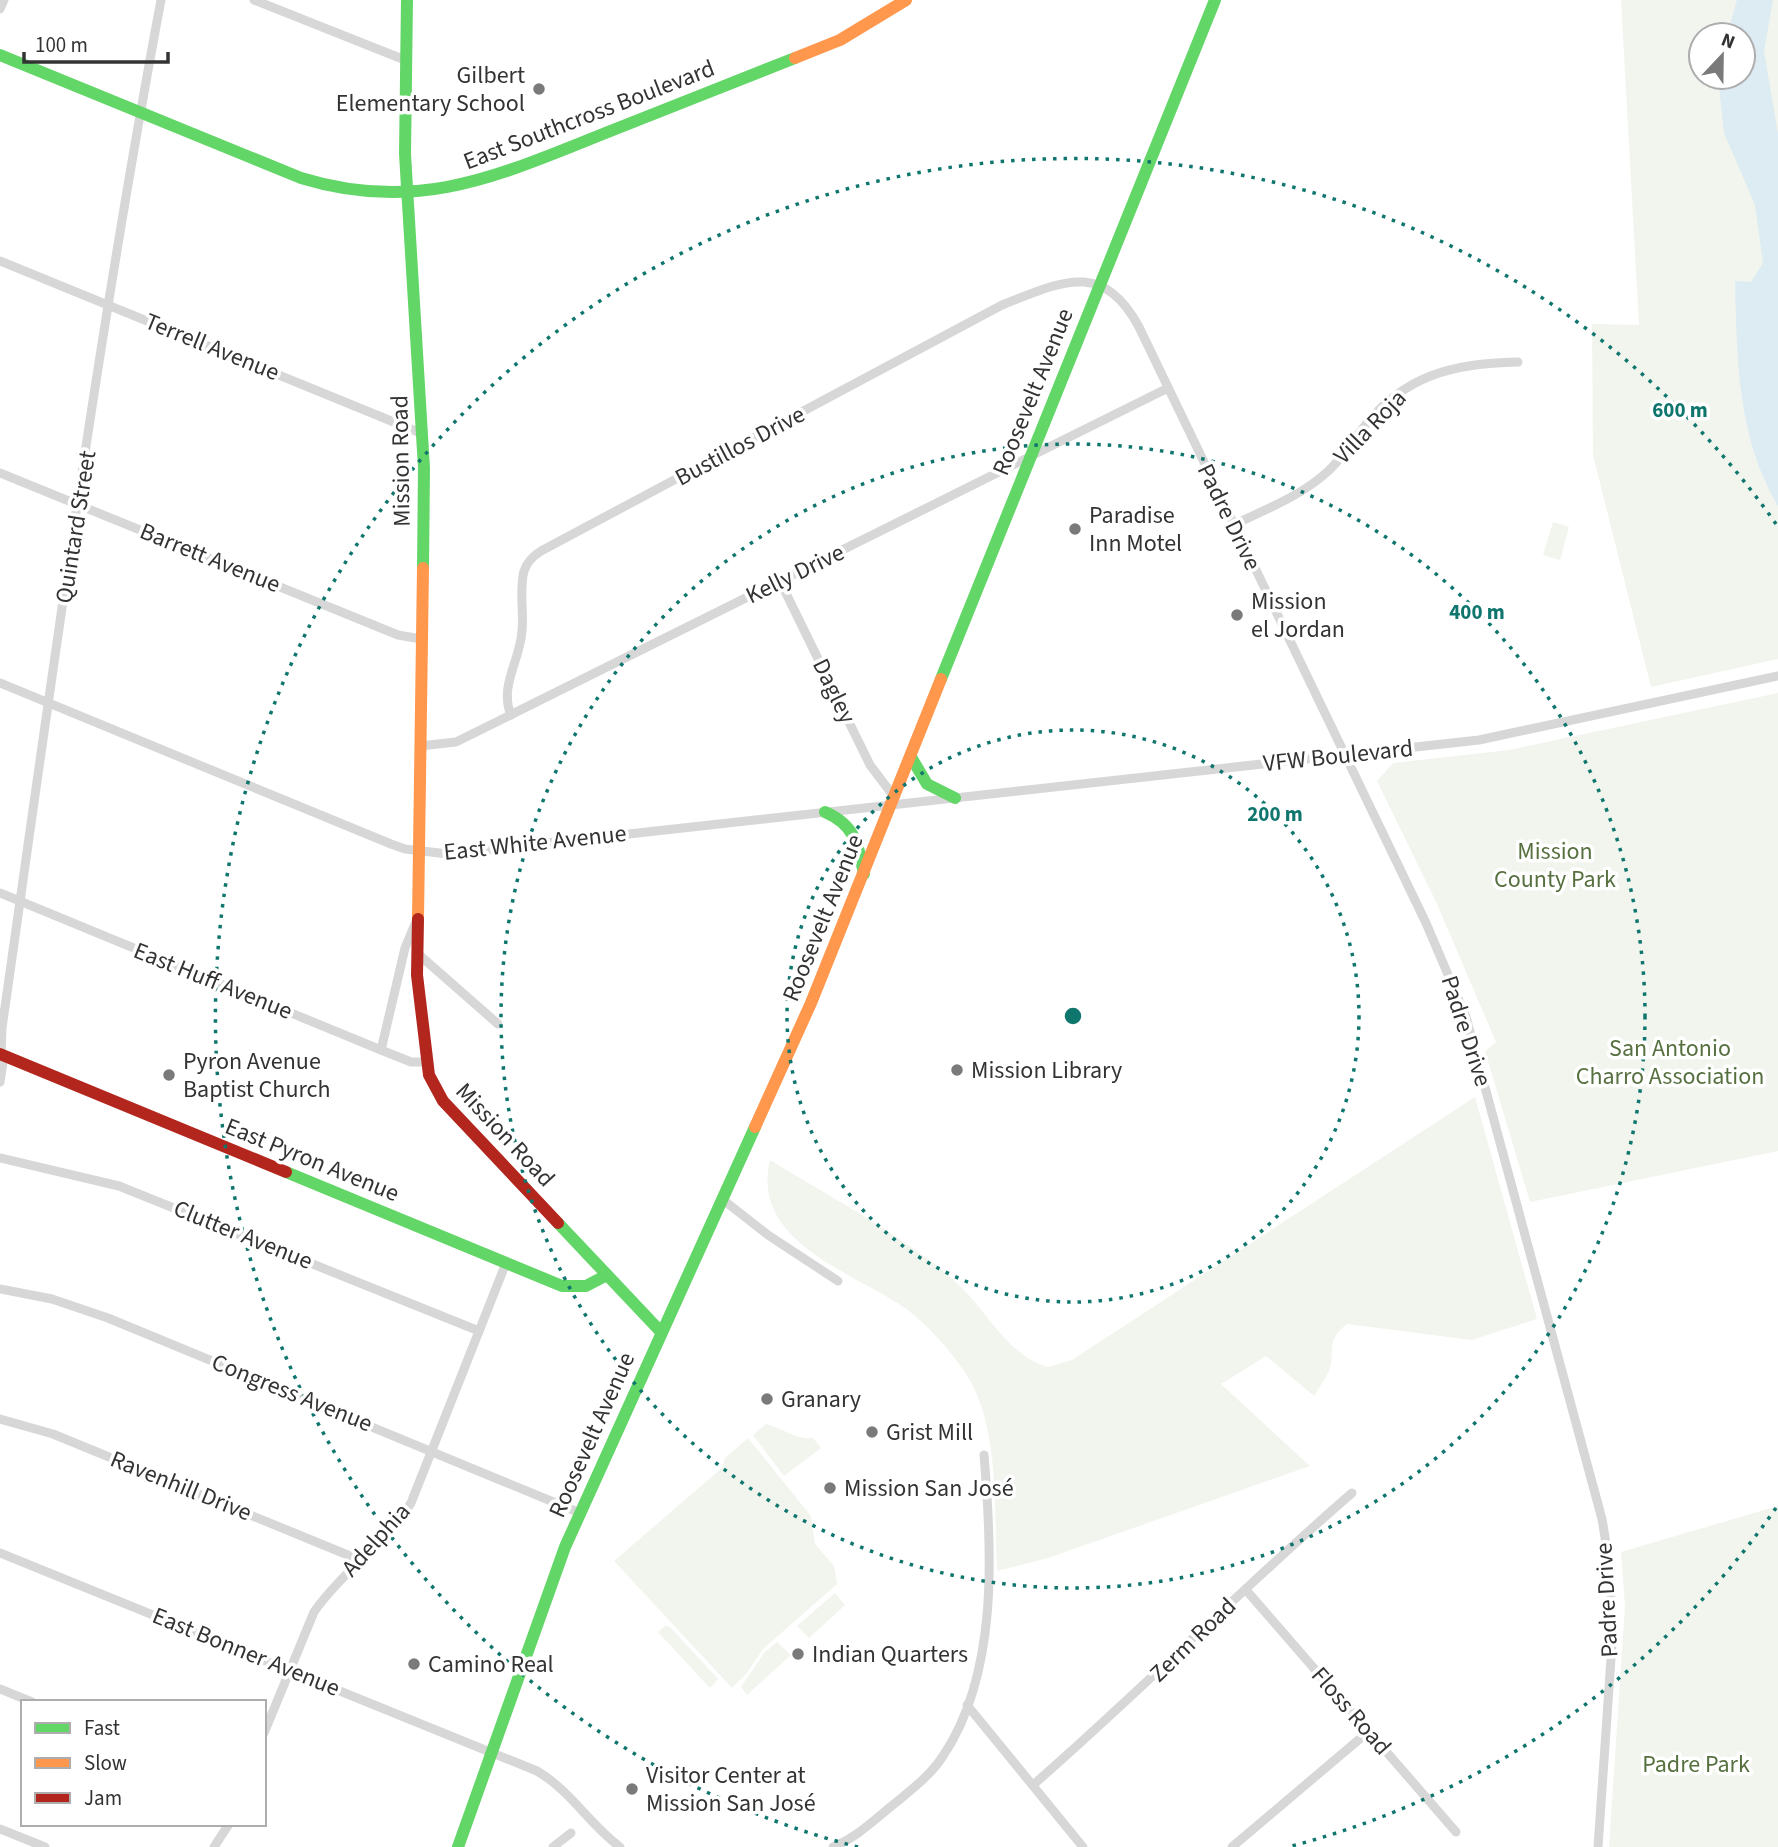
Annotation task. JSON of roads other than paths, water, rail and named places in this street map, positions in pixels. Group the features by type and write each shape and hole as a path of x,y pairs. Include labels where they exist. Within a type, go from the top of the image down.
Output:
{"main road":[{"name":"Mission Road","path":"407,0 407,191 424,434 417,953 427,1062 433,1086 443,1101 661,1332"},
{"name":"East Southcross Boulevard","path":"0,55 321,186 356,192 407,191 487,180 840,40 906,0"},
{"name":"Roosevelt Avenue","path":"458,1847 549,1588 661,1332 807,1012 1216,0"},
{"path":"911,757 930,790 956,798"},
{"path":"825,812 840,818 854,831 864,874"},
{"name":"East Pyron Avenue","path":"2,1055 506,1263 577,1289 590,1287 607,1275"}],"street":[{"path":"0,9 4,0"},
{"name":"Quintard Street","path":"0,1082 2,1028 108,305 161,0"},
{"path":"254,0 405,60"},
{"name":"Terrell Avenue","path":"0,261 424,434"},
{"name":"Bustillos Drive","path":"511,715 506,702 506,691 520,646 523,575 532,557 1002,305 1072,281 1100,284"},
{"name":"Padre Drive","path":"1100,284 1113,292 1131,313 1426,923 1466,1017 1602,1519 1610,1568 1612,1624 1598,1847"},
{"name":"Villa Roja","path":"1233,525 1294,495 1319,479 1345,455 1380,410 1408,387 1466,364 1518,362"},
{"name":"Kelly Drive","path":"421,746 456,742 1166,389"},
{"name":"Barrett Avenue","path":"0,473 398,635 421,639"},
{"name":"Dagley","path":"780,581 870,765 893,801"},
{"name":"VFW Boulevard","path":"893,801 956,798 1479,740 1778,676"},
{"name":"East White Avenue","path":"0,683 391,844 418,851 448,854 825,812 893,801"},
{"name":"East Huff Avenue","path":"0,893 381,1051 411,1062 427,1062"},
{"name":"Mission Road","path":"381,1051 405,948 417,921"},
{"path":"417,953 498,1024"},
{"name":"Clutter Avenue","path":"0,1158 120,1186 479,1331"},
{"path":"722,1199 768,1235 838,1281"},
{"name":"Adelphia","path":"266,1728 314,1612 403,1516 433,1451 506,1263"},
{"name":"Congress Avenue","path":"0,1289 52,1299 108,1318 580,1513"},
{"name":"Ravenhill Drive","path":"0,1419 53,1434 360,1560"},
{"path":"833,1847 863,1830 934,1768 948,1748 967,1705 988,1609 990,1569 984,1455"},
{"name":"Zerm Road","path":"1033,1785 1121,1709 1352,1493"},
{"name":"East Bonner Avenue","path":"0,1553 491,1752 552,1780 621,1847"},
{"name":"Floss Road","path":"1246,1590 1456,1832"},
{"path":"0,1689 27,1700"},
{"path":"967,1705 1083,1847"},
{"path":"1232,1847 1369,1731"},
{"path":"214,1847 228,1826"},
{"path":"0,1829 45,1847"},
{"path":"553,1847 571,1833"}],"place":[{"name":"Gilbert Elementary School","path":"539,89"},
{"name":"Paradise Inn Motel","path":"1075,529"},
{"name":"Mission el Jordan","path":"1237,615"},
{"name":"Mission Library","path":"957,1070"},
{"name":"Pyron Avenue Baptist Church","path":"169,1075"},
{"name":"Granary","path":"767,1399"},
{"name":"Grist Mill","path":"872,1432"},
{"name":"Mission San José","path":"830,1488"},
{"name":"Indian Quarters","path":"798,1654"},
{"name":"Camino Real","path":"414,1664"},
{"name":"Visitor Center at Mission San José","path":"632,1789"}],"park label":[{"name":"Mission County Park","path":"1555,865"},
{"name":"San Antonio Charro Association","path":"1670,1062"},
{"name":"Padre Park","path":"1696,1764"}]}
